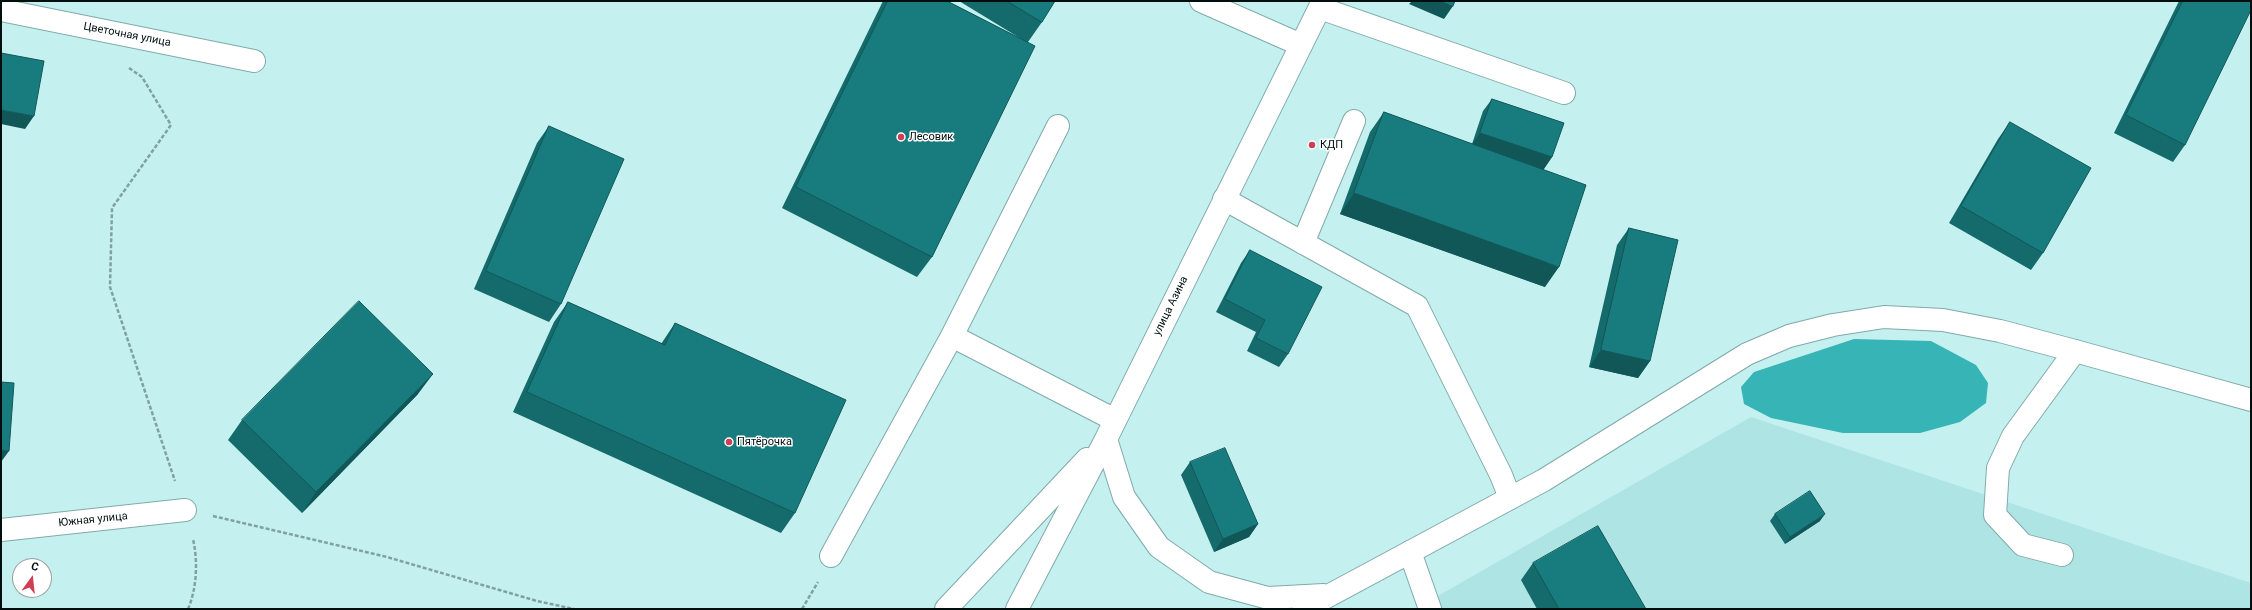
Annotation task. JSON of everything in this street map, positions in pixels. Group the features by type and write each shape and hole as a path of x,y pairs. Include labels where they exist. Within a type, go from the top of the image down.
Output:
{"main road":[{"path":"1201,1 1301,45"},
{"path":"1321,5 1564,93"},
{"name":"улица Азина","path":"1016,609 1110,430 1321,5"},
{"name":"Цветочная улица","path":"1,10 254,61"},
{"path":"1303,243 1354,121"},
{"path":"831,556 952,336 1058,126"},
{"path":"1224,199 1417,306 1501,475 1510,498"},
{"path":"1304,609 1544,480 1747,354 1789,336 1833,325 1884,317 1943,320 2000,331 2251,400"},
{"path":"952,336 1110,430 1124,497 1159,547 1209,582 1268,598 1329,595"},
{"path":"2062,555 2023,545 1995,515 1998,468 2013,436 2075,351"},
{"path":"946,609 1110,430"},
{"name":"Южная улица","path":"1,530 185,510"},
{"path":"1410,552 1430,609"}],"path":[{"path":"107,31 110,54 142,77 171,126 112,208 110,287 185,510 197,556 192,598 188,609"},
{"path":"185,510 387,558 536,601 574,609"}],"shaded area":[{"path":"1854,339 1931,341 1976,365 1988,383 1986,403 1960,422 1920,433 1843,433 1771,418 1744,404 1741,387 1754,372"},
{"path":"1751,417 2251,583 2251,609 1415,609"}],"building":[{"path":"888,1 947,1 1035,46 932,257 796,187"},
{"path":"1007,1 1055,1 1042,22"},
{"path":"1441,1 1455,1 1453,6"},
{"path":"2183,1 2251,1 2251,10 2185,145 2126,115"},
{"path":"1,53 44,61 34,116 1,110"},
{"path":"1492,99 1564,123 1552,157 1480,133"},
{"path":"1384,112 1586,185 1559,267 1354,193"},
{"path":"2010,122 2091,168 2043,253 1961,206"},
{"path":"549,126 624,159 561,304 486,271"},
{"path":"1629,228 1678,240 1650,361 1601,350"},
{"path":"1250,250 1322,287 1288,354 1256,338 1265,320 1225,299"},
{"path":"359,301 433,374 316,492 242,420"},
{"path":"568,302 665,345 675,323 846,400 795,513 527,392"},
{"path":"1,382 14,383 9,451 1,450"},
{"path":"1225,448 1258,524 1223,539 1190,462"},
{"path":"1810,491 1825,514 1790,537 1775,514"},
{"path":"1598,526 1646,609 1559,609 1533,563"}],"place":[{"name":"Лесовик","path":"901,137"},
{"name":"КДП","path":"1312,145"},
{"name":"Пятёрочка","path":"729,442"}]}
